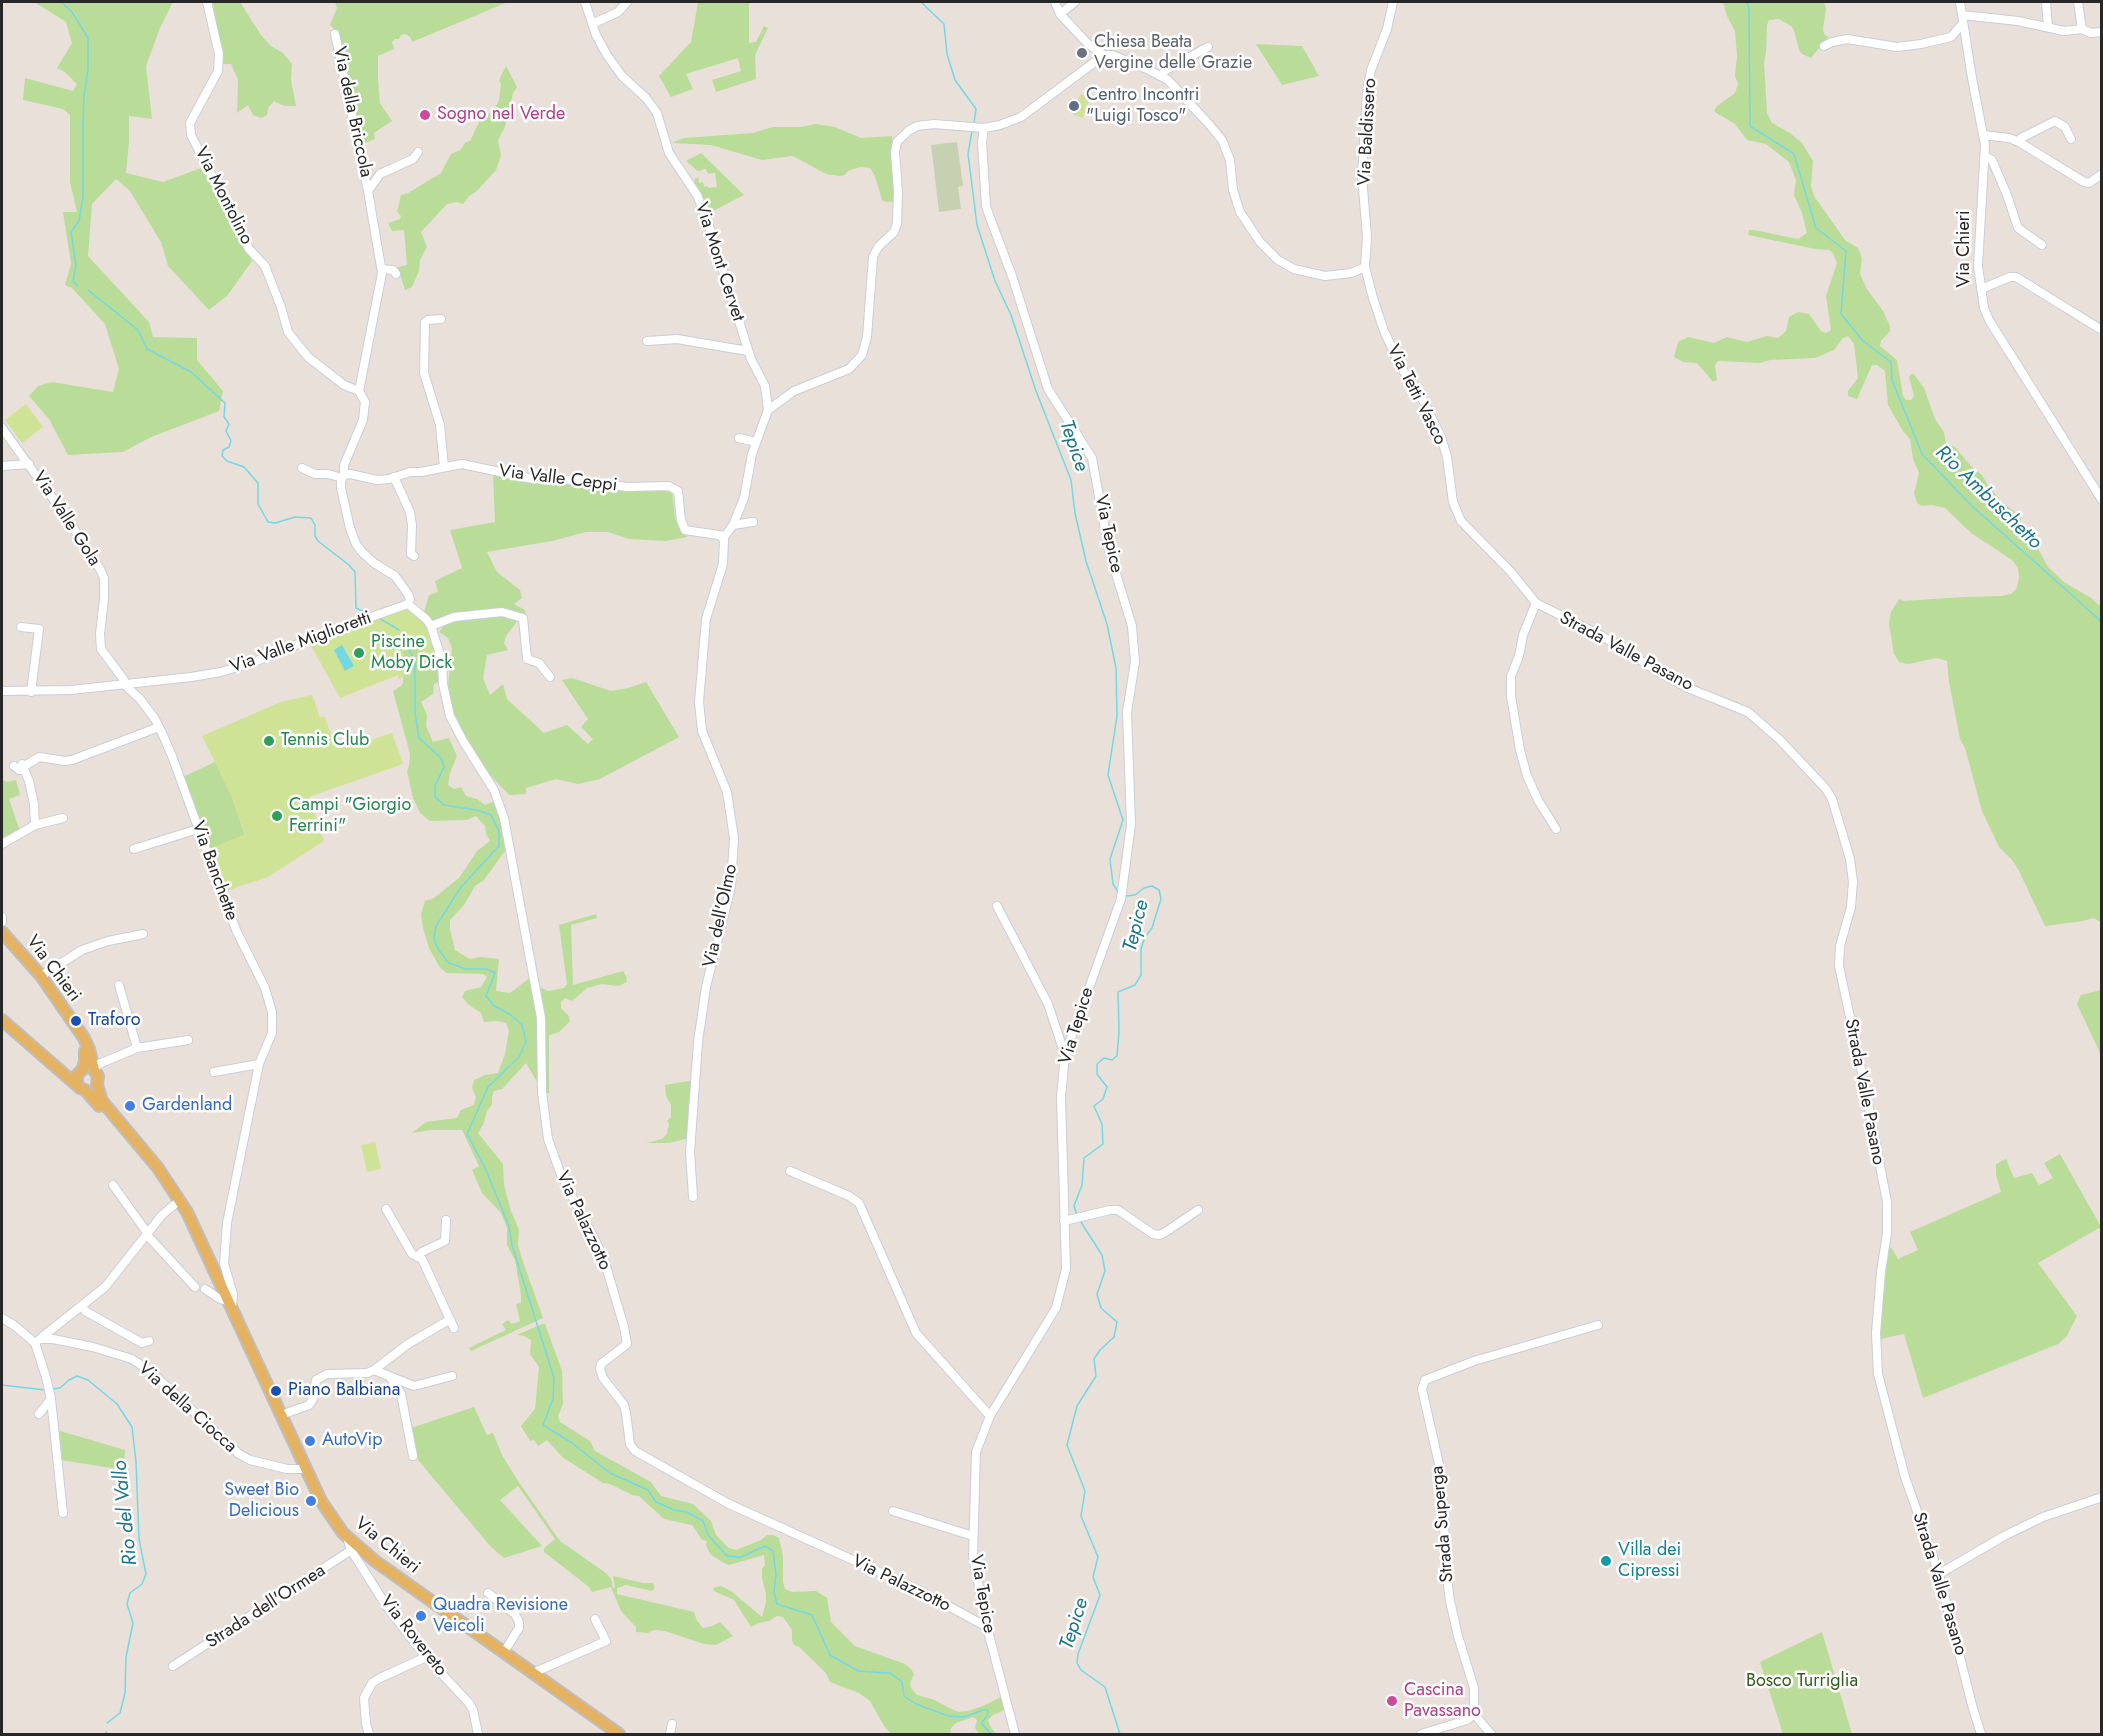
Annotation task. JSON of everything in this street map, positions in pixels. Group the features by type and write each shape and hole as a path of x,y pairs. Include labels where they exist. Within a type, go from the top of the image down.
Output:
{"main road":[{"name":"Via Chieri","path":"4,938 41,976 76,1028 88,1046 90,1073 102,1101 158,1168 180,1200 231,1305 305,1469 321,1501 354,1548 619,1734"},
{"name":"Via Chieri","path":"2,1020 81,1087 114,1122 132,1137"},
{"path":"50,1060 68,1068 90,1073"},
{"path":"90,1073 91,1089 81,1087 76,1078 90,1073"}],"street":[{"name":"Via Montolino","path":"207,2 219,54 218,71 190,123 191,135 249,249 265,266 288,332 308,357 344,385 359,391"},
{"name":"Via Mont Cervet","path":"585,2 592,24 607,55 622,76 646,98 657,113 669,153 697,195 748,351 765,386 768,410"},
{"path":"592,24 618,12 627,2"},
{"path":"1055,2 1060,14 1088,44 1104,55 1113,55 1168,80 1222,140 1230,160 1233,190 1240,212 1260,242 1278,260 1294,269 1325,276 1351,273 1365,267"},
{"path":"1060,14 1075,2"},
{"name":"Via Baldissero","path":"1365,267 1367,237 1362,176 1367,92 1371,70 1387,28 1393,2"},
{"name":"Via Chieri","path":"1960,2 1986,156 1978,232 1978,266 1984,308 1989,320 2102,500"},
{"path":"2046,2 2048,27"},
{"path":"2078,2 2082,29"},
{"path":"1824,46 1847,39 1897,47 1922,44 1951,37 1963,19 2018,21 2064,31 2082,29 2091,33 2102,32"},
{"name":"Via della Briccola","path":"335,34 382,269 379,297 359,391"},
{"path":"1160,76 1166,70 1208,47"},
{"path":"721,536 725,536 733,525 744,498 752,454 768,410 794,391 849,369 862,355 867,337 873,257 878,247 894,232 897,224 898,192 895,152 897,142 917,126 934,124 981,128 1000,125 1021,117 1104,55"},
{"path":"2019,142 2021,138 2055,122 2065,127 2071,139"},
{"name":"Via Tepice","path":"981,128 986,206 1012,276 1048,389 1092,458 1109,551 1132,626 1135,662 1127,712 1131,824 1121,899 1065,1055 1061,1097 1066,1269 1056,1308 990,1416 976,1452 973,1557 977,1585 1015,1734"},
{"path":"1983,135 2009,138 2019,142 2084,182 2089,183 2102,174"},
{"path":"368,191 380,174 413,159 418,152"},
{"path":"1986,156 1992,160 2018,228 2042,245"},
{"name":"Via Tetti Vasco","path":"1365,267 1384,331 1402,369 1421,396 1441,437 1447,457 1453,502 1461,522 1510,571 1536,603"},
{"path":"382,269 393,270 396,274"},
{"path":"1981,289 2010,277 2016,277 2102,330"},
{"path":"441,319 424,322 424,373 440,425 444,467"},
{"name":"Via Mont Cervet","path":"647,341 677,339 748,351"},
{"path":"359,391 365,402 363,420 344,465 341,495 356,544 374,563 395,576 408,594 410,599 408,604"},
{"name":"Via Valle Gola","path":"2,428 69,521 104,578 101,649 124,680 125,685"},
{"path":"739,438 756,442"},
{"path":"2,466 29,464"},
{"name":"Via Valle Ceppi","path":"302,468 315,474 343,477 350,474 377,480 462,464 533,479 576,480 614,486 669,486 678,491 681,520 685,530 721,536"},
{"path":"394,477 410,512 411,554 414,556"},
{"path":"733,525 753,522"},
{"name":"Via dell'Olmo","path":"693,1197 690,1152 698,1042 706,987 731,886 735,838 727,792 702,731 699,702 706,619 723,564 724,540 721,536"},
{"path":"1536,603 1523,635 1519,656 1511,676 1511,696 1527,776 1556,830"},
{"name":"Strada Valle Pasano","path":"1536,603 1602,636 1688,688 1748,712 1781,741 1826,789 1832,799 1850,859 1853,882 1851,907 1840,946 1839,966 1887,1202 1887,1233 1876,1333 1878,1374 1905,1477 1939,1574 1972,1705 1982,1734"},
{"name":"Via Valle Miglioretti","path":"2,691 71,690 221,672 254,662 408,604"},
{"name":"Via Palazzotto","path":"408,604 431,626 442,661 443,684 450,716 494,790 504,818 541,1018 542,1081 548,1139 561,1176 603,1256 624,1327 627,1344 601,1364 600,1369 603,1378 624,1405 630,1444 645,1457 729,1504 917,1589 987,1627"},
{"path":"431,626 454,617 502,612 523,618 527,659 539,663 550,677"},
{"path":"21,627 39,629 31,692"},
{"name":"Via Banchette","path":"125,685 140,699 159,726 237,932 265,988 272,1012 272,1033 259,1064 227,1222 224,1264 232,1294 231,1305"},
{"path":"35,825 35,811 29,781 19,765 39,757 72,760 159,726"},
{"path":"2,844 35,825 63,818"},
{"path":"134,849 198,829"},
{"path":"997,906 1048,1004 1065,1055"},
{"path":"2,917 2,922"},
{"path":"41,976 82,950 108,941 142,934"},
{"path":"119,985 137,1048"},
{"path":"90,1073 95,1065 137,1048 188,1040"},
{"path":"214,1072 259,1064"},
{"path":"790,1171 849,1196 859,1203 916,1333 990,1416"},
{"path":"113,1185 148,1234 195,1287"},
{"path":"37,1341 105,1287 162,1215 180,1200"},
{"path":"386,1209 412,1254 422,1259 454,1328"},
{"path":"1064,1221 1118,1210 1153,1234 1158,1235 1198,1210"},
{"path":"417,1257 422,1252 445,1241 446,1220"},
{"path":"205,1289 231,1305"},
{"path":"81,1305 86,1311 142,1343 149,1341"},
{"path":"2,1318 37,1341 51,1399 63,1513"},
{"path":"281,1415 309,1405 313,1399 316,1380 327,1374 367,1373 374,1370 408,1344 449,1320"},
{"name":"Strada Superga","path":"1474,1714 1474,1688 1450,1601 1441,1473 1422,1389 1425,1380 1465,1365 1598,1325"},
{"name":"Via della Ciocca","path":"37,1341 53,1339 93,1347 132,1359 150,1371 239,1454 250,1460 287,1469 305,1469"},
{"path":"374,1370 414,1386 452,1376"},
{"path":"390,1377 401,1394 413,1456"},
{"path":"39,1414 51,1399"},
{"path":"1939,1574 2004,1536 2043,1517 2102,1497"},
{"path":"893,1511 973,1536"},
{"name":"Via Rovereto","path":"354,1548 387,1607 426,1657 469,1703 473,1710 478,1734"},
{"name":"Strada dell'Ormea","path":"173,1666 354,1548"},
{"path":"488,1593 515,1614 519,1623 519,1628 504,1652"},
{"path":"533,1673 606,1641 595,1619"},
{"path":"369,1734 364,1698 372,1683 426,1657"},
{"path":"1421,1734 1467,1720 1474,1714 1491,1734"},
{"path":"670,1734 672,1724"}],"green space":[{"path":"34,2 173,2 160,28 146,66 152,119 129,116 126,173 163,182 201,168 205,170 252,261 227,296 209,310 168,266 161,242 130,191 116,179 92,204 88,256 149,322 153,337 197,338 197,360 223,391 219,411 149,438 123,452 68,455 49,419 29,396 38,386 52,382 113,392 119,369 105,324 72,288 65,285 71,264 63,212 77,212 70,182 70,115 63,109 23,100 25,78 73,91 77,84 65,72 57,68 72,43 66,22"},
{"path":"213,2 240,2 261,35 271,46 283,53 292,64 291,80 296,106 284,106 274,101 268,108 267,115 261,118 253,115 248,105 237,113 238,80 231,64 222,64"},
{"path":"335,2 508,2 412,42 405,34 395,39 392,42 394,49 378,56 380,103 392,121 374,133 375,139 362,144 336,31 330,25 337,8"},
{"path":"698,2 749,2 749,43 756,42 764,26 768,28 755,55 756,79 716,92 712,80 741,71 738,58 686,74 693,89 671,97 659,76 691,42"},
{"path":"1723,2 1824,2 1826,9 1823,29 1824,34 1828,37 1811,58 1799,50 1791,26 1779,19 1769,20 1764,62 1767,113 1772,123 1802,143 1813,161 1811,186 1814,196 1845,240 1858,248 1862,258 1860,274 1890,326 1890,331 1881,341 1880,346 1897,360 1903,396 1906,400 1911,400 1914,396 1909,377 1913,373 1924,388 1935,419 1944,432 1946,443 1955,447 1982,475 2001,501 2019,515 2022,533 2035,543 2048,567 2064,582 2091,598 2101,607 2101,922 2093,918 2045,926 2019,871 1999,847 1982,811 1965,748 1960,739 1947,661 1937,658 1908,664 1899,662 1894,654 1889,624 1891,612 1899,599 1903,601 2002,596 2011,594 2017,588 2019,578 2018,568 2012,560 1971,533 1945,508 1932,505 1922,506 1917,503 1914,493 1919,473 1913,459 1910,439 1888,405 1885,371 1877,365 1872,365 1857,399 1848,396 1848,391 1858,378 1854,344 1848,336 1843,338 1834,350 1815,358 1770,360 1760,363 1718,361 1715,365 1717,380 1713,382 1697,363 1683,362 1674,357 1678,342 1688,337 1714,343 1727,337 1747,342 1767,336 1778,338 1786,331 1789,317 1798,312 1809,314 1821,331 1826,333 1831,330 1826,296 1837,263 1833,253 1829,250 1748,235 1749,230 1754,230 1798,239 1807,233 1794,195 1796,180 1789,162 1766,144 1747,140 1735,124 1714,111 1717,106 1735,93 1738,84 1735,76 1737,56 1735,31"},
{"path":"1256,44 1302,46 1319,76 1282,85"},
{"path":"506,66 517,87 513,93 505,127 498,140 501,155 496,170 463,204 457,202 447,204 421,232 427,247 420,260 419,271 412,287 405,290 398,267 407,265 404,230 392,231 388,223 400,219 401,216 397,212 401,195 441,173 451,154 470,141 482,116 493,112 499,100 501,84 499,80"},
{"path":"1080,94 1090,97 1083,118 1073,115"},
{"path":"816,124 835,127 861,138 892,136 895,201 882,200 875,176 870,168 860,167 840,176 826,174 793,156 762,160 711,145 672,143 684,138 753,133 773,127 800,127"},
{"path":"957,142 963,186 958,187 961,209 939,212 931,145"},
{"path":"701,153 744,195 711,212 694,186 695,179 698,177 699,183 703,182 704,187 717,187 715,173 708,174 706,169 698,171 686,161"},
{"path":"26,404 43,427 22,443 5,420"},
{"path":"493,473 575,482 613,489 672,492 675,518 681,532 688,537 666,541 629,539 608,532 586,532 552,541 487,552 497,572 520,590 522,598 514,604 525,610 526,617 502,610 433,623 424,612 429,595 438,592 435,581 462,568 450,530 495,522"},
{"name":"Piscine Moby Dick","path":"408,608 425,623 432,636 440,668 425,671 417,648 410,647 403,652 404,677 399,679 398,675 340,698 309,642"},
{"path":"504,615 518,620 506,636 504,643 508,650 487,655 483,678 490,695 503,684 507,699 544,733 567,725 588,744 593,739 581,727 588,719 562,680 572,678 611,691 646,682 679,737 600,779 578,784 556,779 526,788 526,794 509,795 483,767 465,740 453,715 448,685 452,649 448,638 439,632 444,625 458,621"},
{"path":"410,647 417,648 425,671 440,668 441,681 434,684 433,694 421,702 427,715 426,726 433,742 449,738 457,756 448,785 454,789 461,787 466,796 477,799 485,805 495,801 502,819 507,848 484,880 475,886 464,905 450,920 455,950 470,959 481,957 499,959 496,991 510,993 531,977 538,1018 539,1085 526,1063 502,1089 494,1091 492,1104 478,1133 503,1164 504,1185 519,1230 518,1244 521,1256 543,1318 471,1351 469,1348 506,1330 502,1324 508,1320 512,1324 520,1321 516,1304 521,1303 521,1295 515,1260 507,1245 507,1228 501,1213 482,1193 472,1170 479,1166 462,1130 431,1130 412,1133 426,1122 457,1118 461,1110 474,1105 476,1097 472,1088 474,1080 498,1073 505,1054 509,1031 506,1023 484,1022 481,1013 462,997 465,991 481,987 487,977 483,974 446,973 439,966 429,948 423,928 421,914 425,901 434,898 459,878 477,851 490,841 485,826 476,816 467,820 430,821 420,813 413,798 407,771 410,754 393,691 403,683 403,652"},
{"name":"Campi \"Giorgio Ferrini\"","path":"312,695 320,718 324,716 337,749 346,743 350,747 392,733 403,764 309,797 324,841 268,877 226,891 219,864 215,865 210,849 245,834 232,797 202,736 281,702"},
{"path":"215,762 232,797 245,835 210,849 183,777"},
{"path":"2,779 7,782 16,780 20,795 9,799 20,831 2,841"},
{"path":"596,914 597,918 571,925 573,985 623,971 627,982 618,986 602,984 587,988 572,1001 565,998 561,1002 561,1008 570,1021 559,1032 549,1035 549,1093 544,1093 539,987 548,991 564,988 567,984 559,925"},
{"path":"2102,990 2101,1055 2077,1004 2081,995"},
{"path":"692,1082 689,1138 669,1143 646,1143 662,1139 667,1134 671,1105 666,1096 665,1085"},
{"path":"375,1142 381,1169 367,1172 361,1145"},
{"path":"2060,1154 2101,1227 2038,1263 2077,1316 2067,1336 2058,1344 1923,1398 1904,1334 1880,1339 1887,1254 1891,1247 1898,1259 1918,1250 1910,1232 2001,1192 1996,1164 2006,1159 2014,1178 2032,1173 2039,1185 2053,1178 2044,1163"},
{"path":"545,1324 562,1371 563,1404 558,1416 560,1422 590,1441 595,1451 651,1482 661,1496 693,1504 711,1521 716,1535 729,1548 736,1550 761,1540 767,1535 779,1538 783,1556 785,1589 792,1592 816,1591 827,1598 831,1622 855,1646 905,1664 911,1669 914,1674 910,1683 911,1688 917,1695 932,1699 958,1712 983,1706 1001,1697 1004,1710 988,1720 996,1734 979,1734 975,1728 977,1720 973,1717 956,1723 951,1728 950,1734 891,1734 870,1701 859,1693 830,1682 826,1673 794,1645 792,1630 783,1617 777,1616 751,1627 734,1600 714,1591 713,1588 721,1586 731,1591 762,1617 766,1602 762,1578 762,1569 765,1565 764,1555 729,1565 724,1563 710,1554 706,1545 707,1541 702,1540 692,1525 664,1519 639,1496 603,1483 562,1457 547,1440 538,1446 534,1440 530,1441 521,1426 535,1409 539,1367 530,1354 531,1340 517,1335"},
{"path":"474,1407 487,1435 493,1433 502,1455 518,1481 560,1541 606,1573 611,1579 613,1588 615,1588 613,1576 653,1583 655,1588 652,1591 626,1585 617,1588 617,1594 694,1612 703,1628 720,1622 733,1636 716,1645 704,1644 665,1631 636,1632 636,1627 621,1611 611,1587 592,1592 589,1587 544,1552 544,1548 555,1539 518,1486 500,1500 542,1546 504,1558 491,1547 418,1460 411,1428"},
{"path":"57,1430 125,1450 124,1470 61,1460"},
{"name":"Bosco Turriglia","path":"1822,1632 1852,1734 1783,1734 1760,1662"}],"water":[{"path":"342,645 354,666 345,671 334,650"}],"waterway":[{"path":"61,2 72,12 88,38 88,70 83,125 83,197 79,221 71,232 76,266 73,281 78,286"},
{"name":"Tepice","path":"921,2 944,24 947,54 955,80 976,109 974,123"},
{"name":"Rio Ambuschetto","path":"1747,2 1749,9 1750,126 1794,154 1816,228 1846,251 1841,314 1863,341 1891,362 1892,380 1922,454 1971,505 2102,622"},
{"name":"Tepice","path":"972,131 968,154 977,225 995,281 1011,315 1036,391 1071,480 1075,513 1086,561 1107,624 1116,668 1117,716 1108,775 1123,820 1110,859 1113,884 1119,893"},
{"path":"88,290 138,330 147,349 191,372 225,403 224,417 229,424 226,431 231,441 229,447 223,450 222,456 227,461 244,467 258,483 258,504 268,522 275,523 295,517 311,518 318,541 355,572 356,608 369,614"},
{"path":"379,618 399,630"},
{"path":"408,648 415,661 415,713 419,738 441,758 444,767 435,786 435,797 444,805 477,810 491,815 499,831 499,846 461,887 436,926 434,939 438,949 449,963 466,969 487,969 495,973 486,996 494,1006 511,1015 522,1025 526,1042 519,1057 488,1087 467,1134 485,1168 509,1226 512,1245 554,1378 553,1399 543,1425 572,1443 610,1473 648,1490 656,1502 674,1510 687,1512 703,1521 708,1535 727,1556 741,1557 765,1546 773,1551 776,1574 774,1592 777,1604 812,1615 830,1655 858,1671 890,1673 902,1682 904,1696 916,1704 948,1716 964,1717 988,1710 982,1724 991,1734"},
{"name":"Tepice","path":"1077,1215 1074,1206 1082,1185 1084,1158 1103,1144 1102,1124 1094,1106 1103,1099 1107,1087 1097,1074 1097,1064 1104,1058 1112,1060 1117,1056 1118,992 1135,985 1141,975 1141,949 1145,937 1152,928 1161,899 1159,890 1152,886 1144,888 1135,895 1126,896"},
{"name":"Tepice","path":"1079,1219 1102,1255 1105,1271 1097,1294 1101,1308 1117,1322 1114,1337 1094,1359 1096,1376 1077,1406 1067,1445 1085,1491 1081,1516 1098,1557 1093,1577 1100,1595 1078,1654 1077,1663 1081,1670 1105,1687 1120,1734"},
{"name":"Rio del Vallo","path":"52,1389 60,1388 77,1376 88,1380 117,1404 132,1427 136,1462 139,1539 146,1574 142,1584 130,1593 127,1604 133,1623 126,1657 125,1693 120,1713 107,1723"},
{"name":"Rio del Vallo","path":"2,1385 45,1390"}],"place":[{"name":"Chiesa Beata Vergine delle Grazie","path":"1082,53"},
{"name":"Centro Incontri \"Luigi Tosco\"","path":"1074,106"},
{"name":"Sogno nel Verde","path":"425,115"},
{"name":"Piscine Moby Dick","path":"359,653"},
{"name":"Tennis Club","path":"269,741"},
{"name":"Campi \"Giorgio Ferrini\"","path":"277,816"},
{"name":"Traforo","path":"76,1021"},
{"name":"Gardenland","path":"130,1106"},
{"name":"Piano Balbiana","path":"276,1391"},
{"name":"AutoVip","path":"310,1441"},
{"name":"Sweet Bio Delicious","path":"311,1501"},
{"name":"Villa dei Cipressi","path":"1606,1561"},
{"name":"Quadra Revisione Veicoli","path":"421,1616"},
{"name":"Cascina Pavassano","path":"1392,1701"}]}
